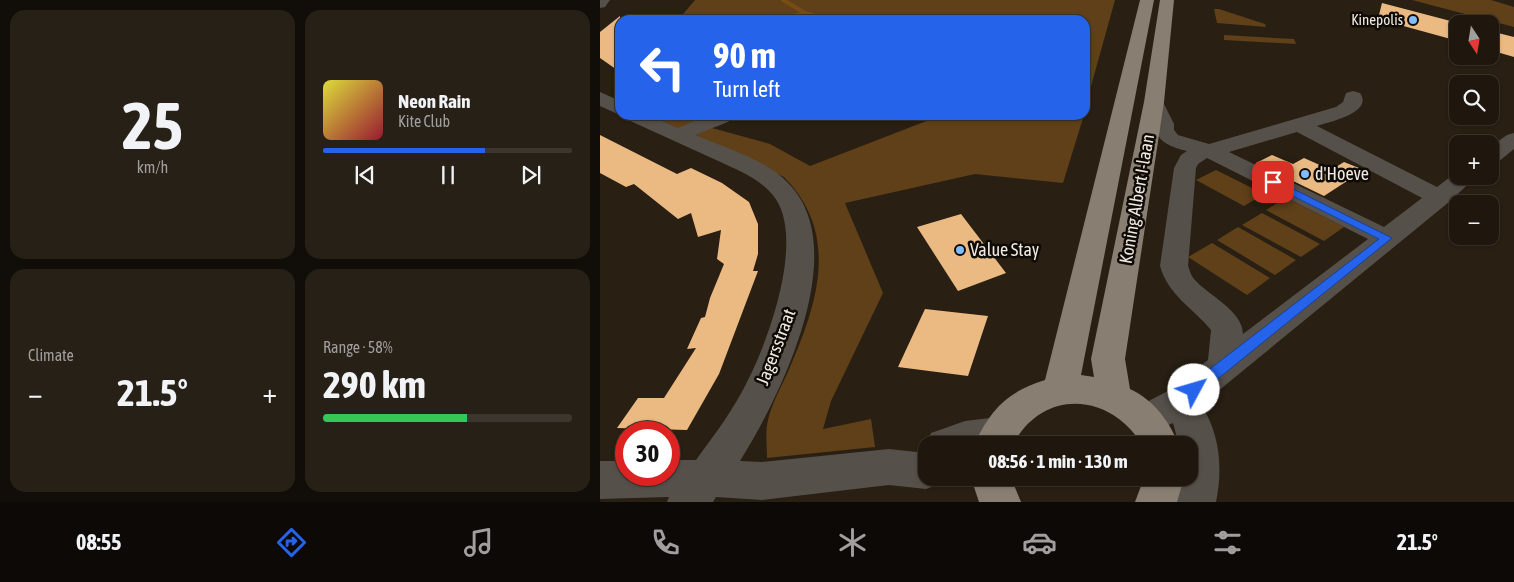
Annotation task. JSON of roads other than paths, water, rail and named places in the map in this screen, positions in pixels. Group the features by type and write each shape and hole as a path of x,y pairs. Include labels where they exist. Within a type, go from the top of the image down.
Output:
{"main road":[{"name":"Koning Albert I-laan","path":"1114,397 1108,359 1154,102 1163,1"},
{"name":"Koning Albert I-laan","path":"1060,390 1163,1"},
{"path":"997,436 1006,420 1021,406 1039,396 1060,390 1078,389 1097,391 1114,397 1130,406 1153,433"},
{"path":"994,486 1000,502"},
{"path":"1156,502 1161,486"}],"street":[{"path":"600,4 603,0"},
{"path":"600,98 615,106"},
{"path":"1154,102 1164,124 1164,131 1171,138 1187,145 1208,150 1386,238"},
{"path":"1264,334 1227,328 1211,310 1184,289 1177,279 1174,266 1185,168 1188,160 1208,150 1299,125 1348,104 1374,104"},
{"name":"Jagersstraat","path":"644,120 750,168 773,182 787,196 797,215 801,240 797,287 782,341 769,374 748,415 697,490"},
{"path":"678,135 712,120"},
{"path":"1299,125 1411,184 1440,197"},
{"path":"1499,150 1514,138"},
{"path":"1153,433 1179,402 1455,185"},
{"path":"1225,365 1227,328"},
{"path":"1179,402 1193,425 1199,459 1199,489 1195,502"},
{"path":"600,480 697,490 762,481 908,469 918,460"}],"waterway":[{"path":"783,0 805,13"},
{"path":"797,15 805,13"},
{"path":"805,13 812,15"}],"place":[{"name":"Kinepolis","path":"1413,20"},
{"name":"d'Hoeve","path":"1305,174"},
{"name":"Value Stay","path":"960,250"}]}
